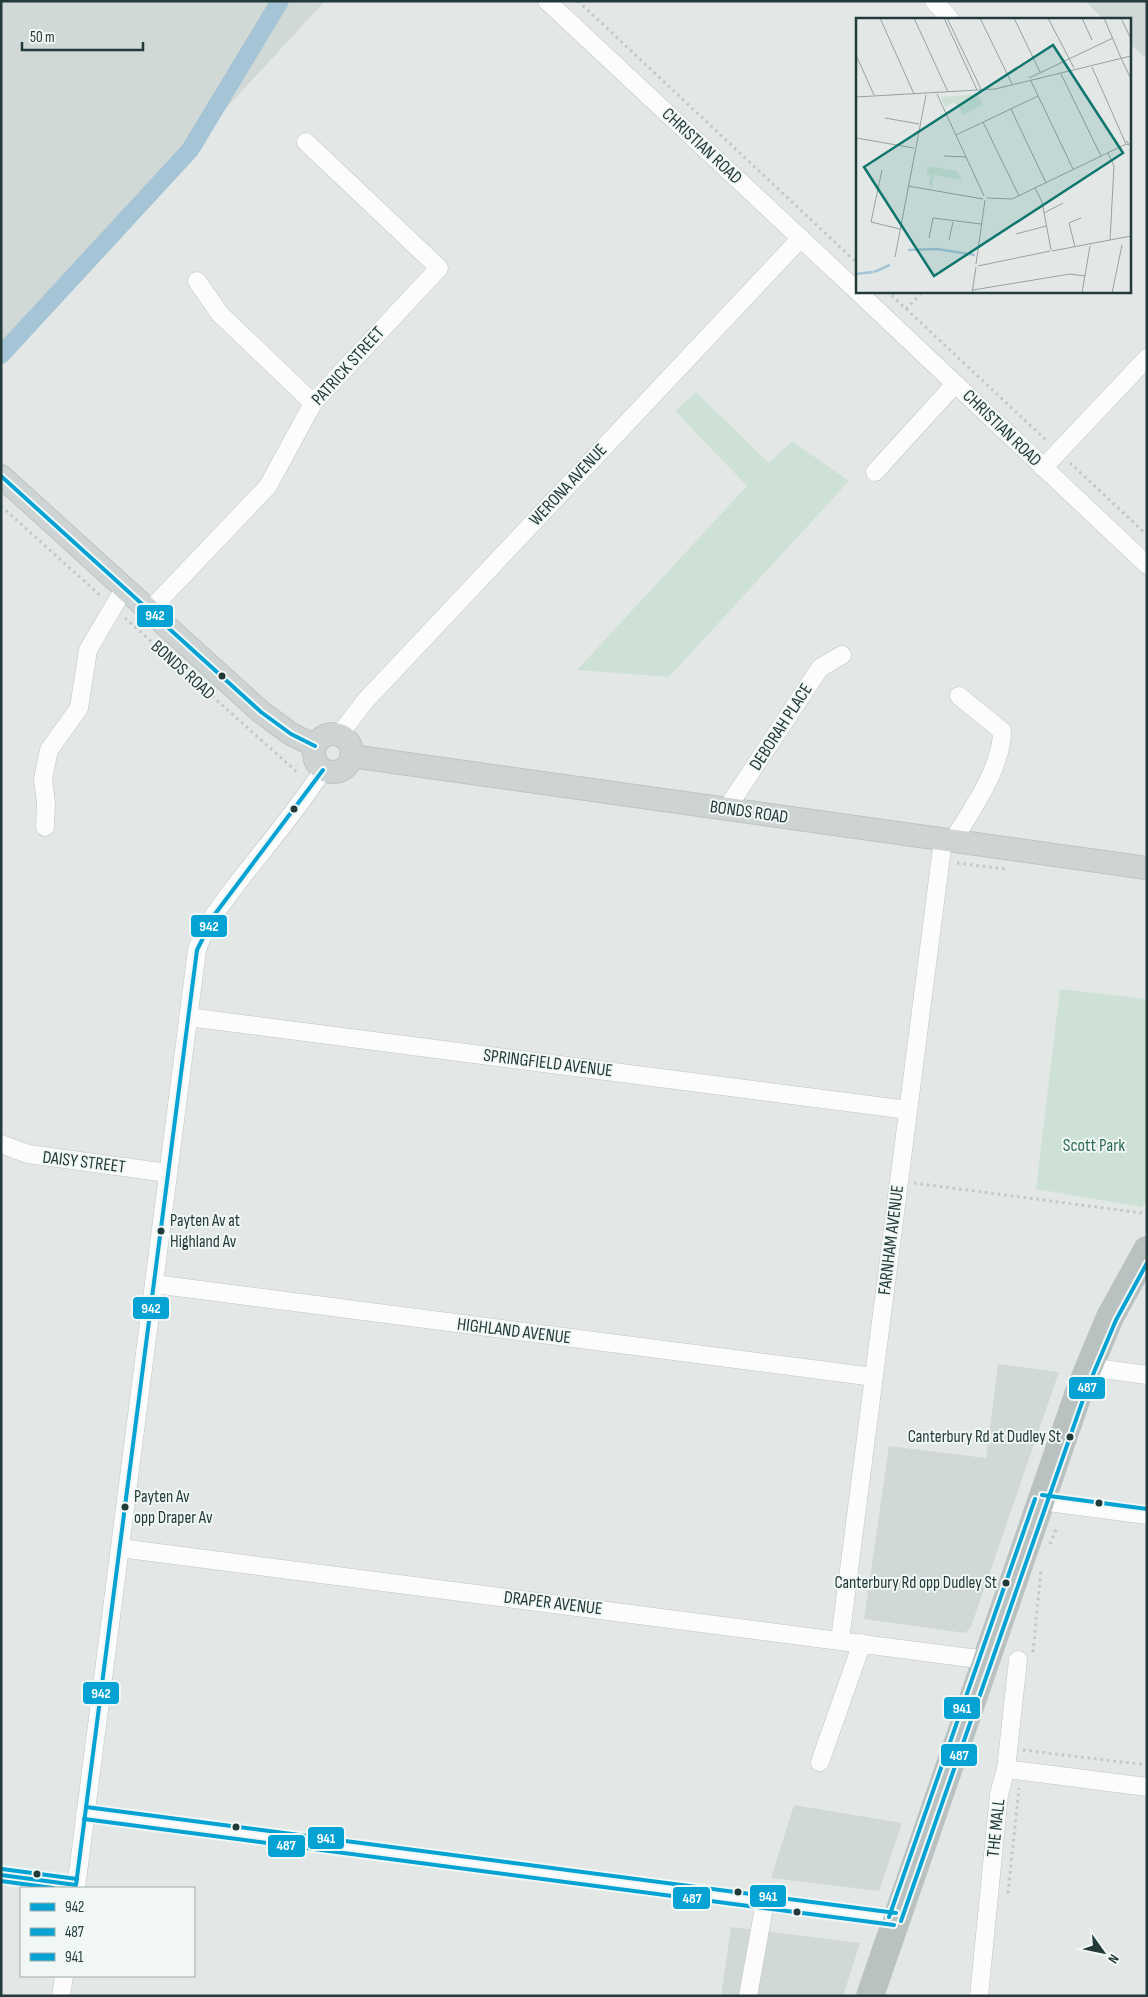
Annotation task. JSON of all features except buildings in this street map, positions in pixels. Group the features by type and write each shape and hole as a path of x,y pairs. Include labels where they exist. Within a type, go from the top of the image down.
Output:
{"highway":[{"path":"870,1996 895,1919 1088,1367 1110,1317 1147,1250"}],"main road":[{"name":"BONDS ROAD","path":"1,476 261,712 291,734 315,746"},
{"path":"339,735 348,741 352,756 346,767 329,772 323,770 314,757 315,746 322,737 339,735"},
{"name":"BONDS ROAD","path":"352,756 1147,868"}],"street":[{"name":"CHRISTIAN ROAD","path":"547,1 856,290"},
{"path":"934,1 949,18"},
{"name":"PATRICK STREET","path":"150,610 268,486 313,403 439,268 306,142"},
{"name":"WERONA AVENUE","path":"339,735 366,700 801,238"},
{"path":"197,281 220,314 313,403"},
{"name":"CHRISTIAN ROAD","path":"858,292 1147,566"},
{"path":"1043,468 1147,358"},
{"path":"874,472 956,384"},
{"path":"45,827 44,779 49,750 79,708 88,650 125,587"},
{"name":"DEBORAH PLACE","path":"727,808 820,668 842,655"},
{"path":"947,841 986,785 1002,742 1002,731 959,696"},
{"path":"1,1875 76,1887 197,950 207,925 323,770"},
{"name":"FARNHAM AVENUE","path":"840,1640 908,1110 947,841"},
{"name":"SPRINGFIELD AVENUE","path":"188,1017 908,1110"},
{"name":"DAISY STREET","path":"1,1144 28,1154 168,1173"},
{"name":"HIGHLAND AVENUE","path":"154,1284 874,1377"},
{"path":"1088,1367 1147,1375"},
{"path":"1040,1501 1147,1515"},
{"name":"DRAPER AVENUE","path":"120,1548 986,1660"},
{"path":"820,1762 862,1643"},
{"name":"THE MALL","path":"979,1996 1000,1794 1006,1769 1018,1660"},
{"path":"1006,1769 1147,1787"},
{"path":"85,1813 895,1919"},
{"path":"748,1996 765,1902"},
{"path":"61,1996 64,1977"}],"path":[{"path":"578,1 856,261"},
{"path":"888,292 1147,535"},
{"path":"906,309 922,292"},
{"name":"BONDS ROAD","path":"1,506 298,773"},
{"path":"899,1181 1142,1213"},
{"path":"1024,1750 1147,1765"}],"shaded area":[{"path":"1,1 325,1 1,352"},
{"path":"1085,1 1147,1 1147,59 1130,44 1130,18 1102,18"},
{"path":"998,1364 1059,1372 971,1627 965,1633 864,1619 889,1446 986,1458"},
{"path":"794,1805 902,1823 879,1891 771,1878"},
{"path":"731,1927 860,1943 843,1996 721,1996"}],"green space":[{"path":"696,392 769,463 792,441 849,481 669,677 577,670 747,486 675,411"},
{"name":"Scott Park","path":"1060,989 1147,999 1147,1199 1142,1207 1036,1189"}],"waterway":[{"path":"1,355 190,150 280,1"}],"transit line":[{"name":"942","path":"1,476 261,712 291,734 315,746"},
{"name":"942","path":"76,1885 197,950 215,914 323,770"},
{"name":"487","path":"901,1921 1086,1391 1116,1320 1147,1263"},
{"name":"941","path":"1042,1495 1147,1509"},
{"name":"941","path":"889,1917 1035,1499"},
{"name":"941","path":"86,1807 896,1913"},
{"name":"487","path":"84,1819 894,1925"},
{"name":"941","path":"2,1869 77,1879"},
{"name":"942","path":"1,1875 76,1885"},
{"name":"487","path":"1,1881 46,1887"}],"place":[{"name":"Payten Av at Highland Av","path":"161,1231"},
{"name":"Canterbury Rd at Dudley St","path":"1070,1437"},
{"name":"Payten Av opp Draper Av","path":"125,1507"},
{"name":"Canterbury Rd opp Dudley St","path":"1006,1583"}]}
